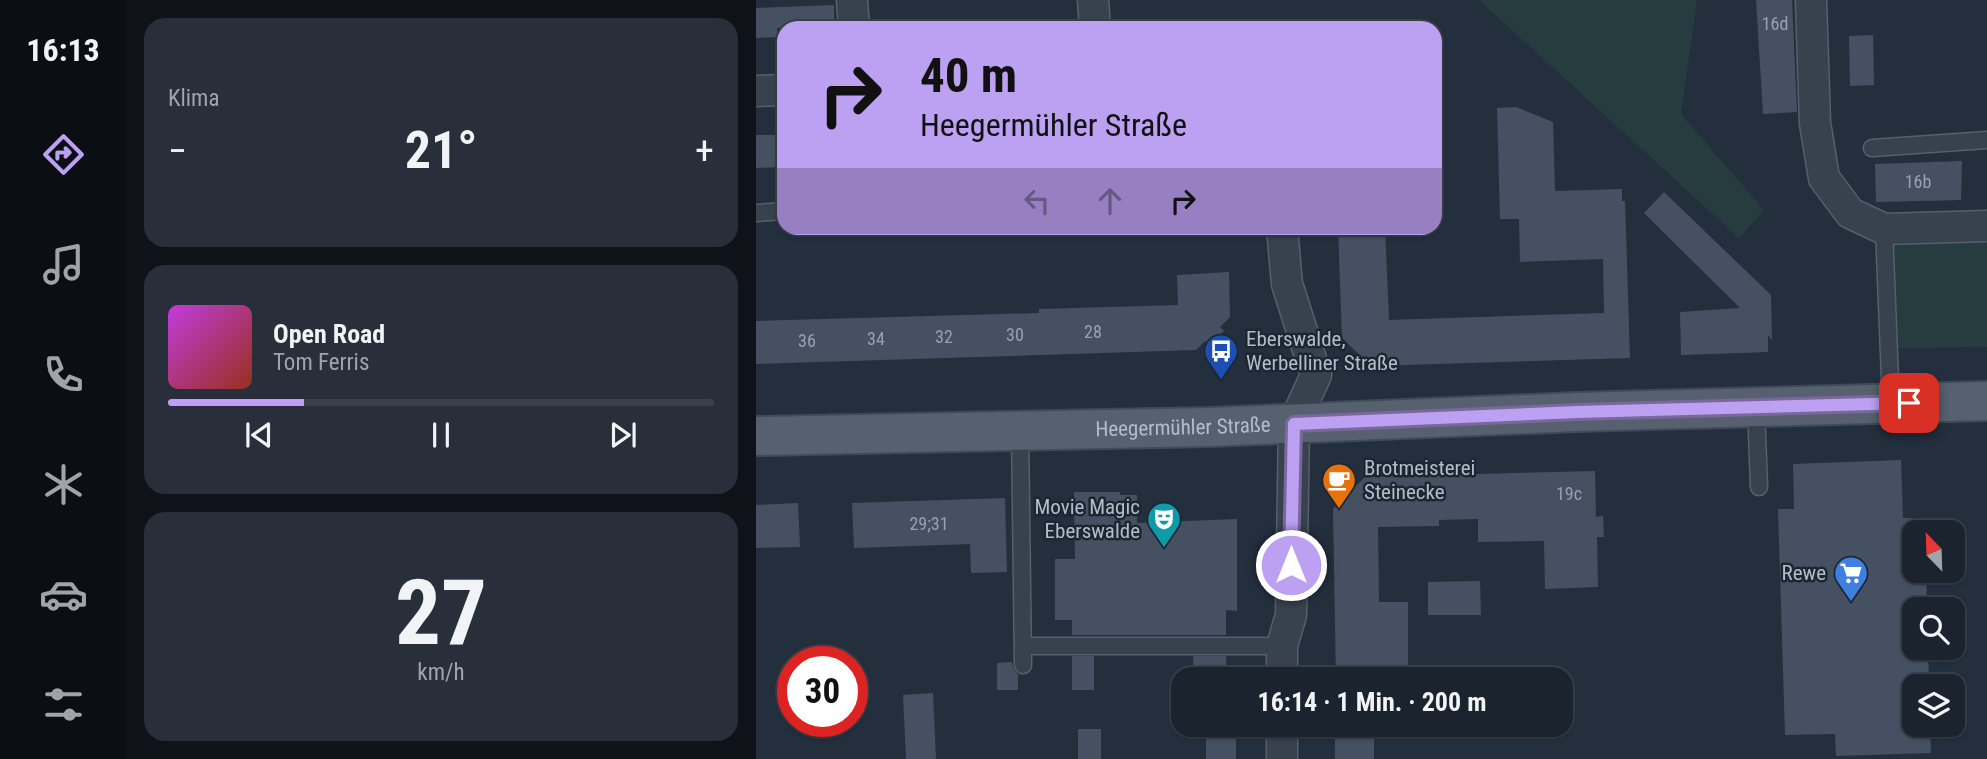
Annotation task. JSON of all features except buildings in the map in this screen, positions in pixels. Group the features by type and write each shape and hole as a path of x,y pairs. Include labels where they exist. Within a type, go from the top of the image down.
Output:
{"main road":[{"name":"Heegermühler Straße","path":"756,436 1294,424 1987,401"}],"street":[{"path":"852,0 853,21"},
{"path":"1093,0 1094,21"},
{"path":"1811,0 1815,123 1824,178 1850,213 1884,229 1987,226"},
{"path":"756,91 777,90"},
{"path":"1282,667 1282,646 1290,615 1294,424 1316,374 1287,284 1283,235"},
{"path":"1282,737 1282,759"}],"lane":[{"path":"1872,148 1987,140"},
{"path":"756,213 777,212"},
{"path":"1884,229 1891,404"},
{"path":"1756,407 1759,487"},
{"path":"1020,430 1024,665"},
{"path":"1023,646 1282,646"}],"green space":[{"path":"1479,0 1697,0 1681,114 1764,210 1739,238"},
{"path":"1987,232 1987,347 1896,348 1891,235"}],"place":[{"name":"Eberswalde, Werbelliner Straße","path":"1221,381"},
{"name":"Brotmeisterei Steinecke","path":"1339,510"},
{"name":"Movie Magic Eberswalde","path":"1164,549"},
{"name":"Rewe","path":"1851,603"}],"route":[{"path":"1291,565 1291,465 1294,424 1577,412 1909,403"}]}
